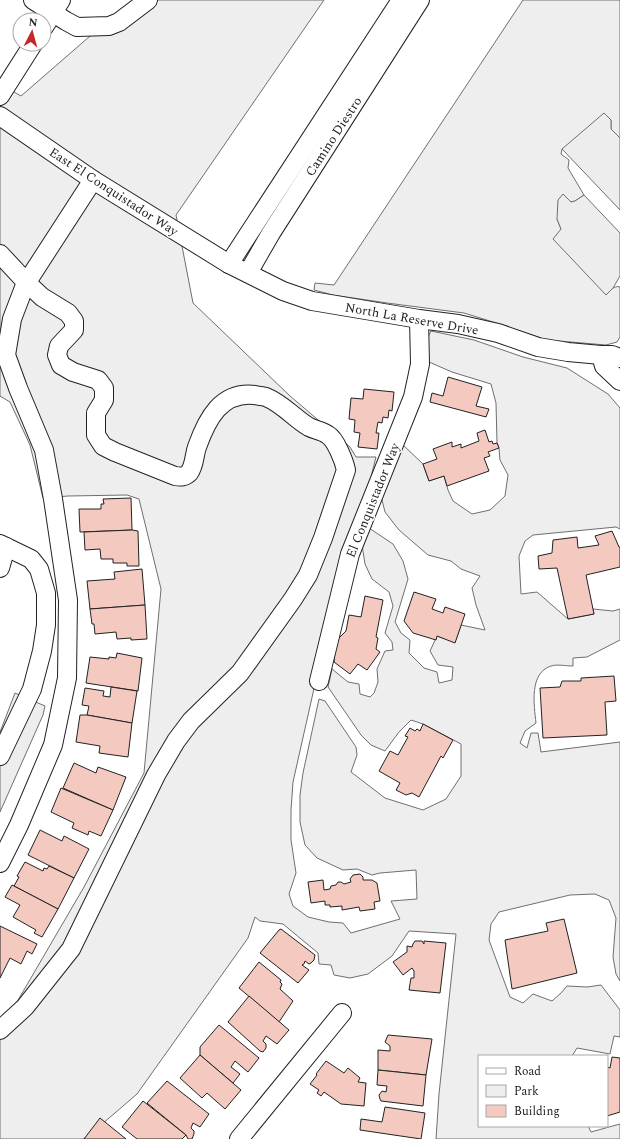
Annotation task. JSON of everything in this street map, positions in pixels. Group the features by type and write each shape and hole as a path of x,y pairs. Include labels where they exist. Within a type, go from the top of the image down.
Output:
{"street":[{"path":"33,0 66,22 77,27 109,26 119,22 148,0"},
{"name":"Camino Diestro","path":"229,264 400,0"},
{"name":"Camino Diestro","path":"248,273 271,233 420,0"},
{"path":"0,96 28,52"},
{"name":"East El Conquistador Way","path":"0,116 93,180 229,264"},
{"path":"0,863 19,826 53,745 67,678 68,600 54,499 44,450 6,355 12,319 27,283 93,180"},
{"path":"0,254 42,297 68,313 74,321 74,330 59,346 57,355 61,365 73,372 98,380 104,388 104,400 96,413 96,435 103,446 175,476 182,477 188,474 193,466 197,448 210,418 226,400 244,394 266,397 284,408 309,427 330,436 344,460 346,470 323,538 308,575 293,599 240,673 191,721 176,741 156,775 71,949 25,1007 0,1030"},
{"name":"North La Reserve Drive","path":"229,264 283,291 312,301 458,324 538,346 568,352 615,355"},
{"name":"El Conquistador Way","path":"319,681 350,554 413,397 420,364 419,319"},
{"name":"North La Reserve Drive","path":"615,355 604,366 620,381"},
{"path":"0,568 3,546 31,559 39,569 46,592 46,625 42,651 32,689 0,756"},
{"path":"238,1139 342,1013"}],"green space":[{"path":"154,0 324,0 176,215 193,303 290,396 350,447 356,457 376,457 371,477 349,533 293,782 291,840 296,873 289,894 293,906 308,917 329,922 343,923 351,933 400,919 391,901 417,899 416,870 372,875 357,869 343,870 317,858 305,845 300,822 300,795 303,773 319,699 325,701 356,747 357,755 351,772 385,798 423,810 446,799 461,776 461,744 423,724 411,720 399,732 385,751 371,745 361,735 328,687 332,669 348,682 359,684 360,694 370,697 374,693 378,682 377,669 385,651 393,650 392,642 385,633 393,606 389,592 372,579 365,564 362,545 369,528 393,544 403,561 408,579 395,622 401,633 410,640 409,653 424,668 437,672 439,683 452,680 453,667 438,665 430,651 437,636 455,642 461,625 485,630 476,605 472,588 480,576 461,569 451,561 428,555 399,530 385,512 381,496 402,444 423,464 429,481 444,476 453,501 472,514 490,510 505,496 508,475 500,460 497,443 496,403 491,384 452,372 429,362 427,339 431,331 474,340 523,357 567,368 608,394 620,408 620,529 616,527 533,535 525,541 519,556 521,594 537,592 568,619 594,614 593,609 613,611 620,609 620,640 587,657 573,658 573,666 553,665 539,675 534,690 536,723 525,731 520,743 527,748 531,733 538,733 541,752 620,742 620,981 616,974 613,957 616,918 609,900 595,894 570,895 499,912 491,924 489,940 510,997 523,1003 533,994 552,1001 567,986 587,987 601,985 620,1010 620,1037 614,1036 610,1054 577,1048 573,1055 478,1055 478,1127 588,1127 591,1132 620,1124 620,1139 436,1139 439,1094 456,934 409,931 392,956 368,974 350,978 334,975 331,965 319,964 318,953 283,924 260,921 255,917 248,938 137,1094 83,1139 0,1139 0,1031 84,887 144,773 161,589 139,499 127,495 43,498 30,445 10,402 0,396 0,84 21,96 97,30"},
{"path":"523,0 620,0 620,138 611,129 611,120 562,149 561,154 569,160 568,168 584,195 571,202 557,219 561,229 606,294 614,288 620,287 620,337 617,342 606,345 547,340 464,313 333,295 314,290 315,283 334,285"}],"shaded area":[{"path":"604,113 611,120 611,129 620,138 620,210 562,149"},
{"path":"563,194 571,202 584,195 620,233 620,276 613,288 606,295 553,239 561,229 557,219 558,200"},
{"path":"15,693 45,706 43,715 0,812 0,732"}],"building":[{"path":"448,377 482,387 476,406 489,409 486,417 430,402 432,393 443,396"},
{"path":"364,389 394,392 392,411 389,410 388,418 383,417 382,423 378,422 376,433 379,433 377,449 358,447 360,433 354,432 355,420 349,419 351,398 363,399"},
{"path":"485,430 489,442 492,441 493,444 497,443 499,448 488,452 490,456 484,458 489,471 447,486 444,476 429,481 423,464 437,459 433,449 452,442 452,447 461,444 461,448 479,441 477,433"},
{"path":"131,498 132,530 80,532 79,509 101,509 101,504 104,504 103,499"},
{"path":"138,531 139,566 127,566 127,563 113,563 113,559 101,559 100,549 85,550 84,532"},
{"path":"612,531 620,547 620,567 586,575 594,614 568,619 557,568 539,569 538,556 552,553 553,540 577,537 578,548 599,545 595,536"},
{"path":"142,569 145,605 90,609 87,581 115,579 114,572"},
{"path":"414,592 436,599 432,609 443,613 445,607 465,614 455,643 437,636 436,640 413,633 404,621"},
{"path":"365,596 383,600 376,637 378,638 376,649 380,652 367,670 358,664 350,674 334,662 336,641 346,631 349,615 361,617"},
{"path":"145,605 147,639 117,639 116,632 95,634 90,609"},
{"path":"117,653 142,658 138,691 86,683 90,657 109,659 109,657 116,658"},
{"path":"614,676 616,701 605,702 607,735 543,738 540,688 560,687 562,681 581,681 581,678"},
{"path":"111,687 137,691 132,723 87,715 89,706 82,705 85,688 104,691 103,696 110,697"},
{"path":"80,715 132,723 128,757 99,753 100,746 76,742"},
{"path":"423,724 453,740 443,758 441,756 419,797 412,793 406,795 396,790 400,783 379,771 390,751 398,755 408,737 405,736 410,728 415,731 417,729 420,731"},
{"path":"74,763 96,773 98,767 126,777 113,810 63,788"},
{"path":"61,788 113,810 101,836 89,831 88,835 72,828 74,823 51,812"},
{"path":"40,830 62,841 64,836 89,849 74,878 28,855"},
{"path":"25,862 43,871 44,868 47,869 49,866 74,878 58,909 14,886 19,877 17,876"},
{"path":"360,874 363,877 363,880 372,880 377,883 380,901 374,902 375,909 360,911 359,907 342,910 342,906 330,907 330,905 325,905 325,901 311,903 308,882 323,880 324,890 330,889 331,886 336,885 338,882 344,884 351,882 350,879 353,875"},
{"path":"12,885 58,909 42,937 34,933 36,930 13,917 20,905 5,897"},
{"path":"564,919 577,973 512,989 505,940 548,931 546,923"},
{"path":"0,926 37,944 32,954 27,951 21,964 10,958 0,978"},
{"path":"281,929 315,955 314,960 311,963 309,964 305,961 302,965 309,970 298,983 260,953"},
{"path":"415,941 422,941 424,944 424,941 446,943 440,993 409,990 411,978 414,978 414,971 412,968 403,975 393,962 407,952 407,946 412,947"},
{"path":"259,962 281,980 280,982 282,984 280,989 293,1001 279,1022 239,988"},
{"path":"249,996 289,1030 277,1044 266,1036 263,1041 266,1044 266,1048 263,1052 228,1022"},
{"path":"219,1025 259,1058 248,1072 235,1061 231,1067 240,1074 233,1083 200,1055 200,1047"},
{"path":"388,1035 432,1039 426,1075 378,1070 378,1050 390,1051 390,1046 385,1042"},
{"path":"200,1055 241,1090 225,1109 207,1093 202,1098 180,1078"},
{"path":"612,1057 620,1058 620,1112 608,1116 608,1067 610,1068"},
{"path":"326,1061 344,1073 348,1068 360,1078 358,1082 366,1083 364,1106 341,1104 324,1092 321,1096 317,1093 319,1090 310,1084"},
{"path":"378,1070 426,1075 423,1106 381,1101 379,1095 382,1091 386,1092 387,1086 377,1085"},
{"path":"167,1081 209,1114 200,1127 193,1123 191,1128 194,1131 194,1134 192,1139 188,1139 186,1135 147,1103"},
{"path":"143,1101 186,1135 182,1139 137,1139 122,1127"},
{"path":"385,1107 425,1113 421,1139 360,1130 361,1119 382,1122"},
{"path":"100,1118 126,1139 84,1139"}]}
